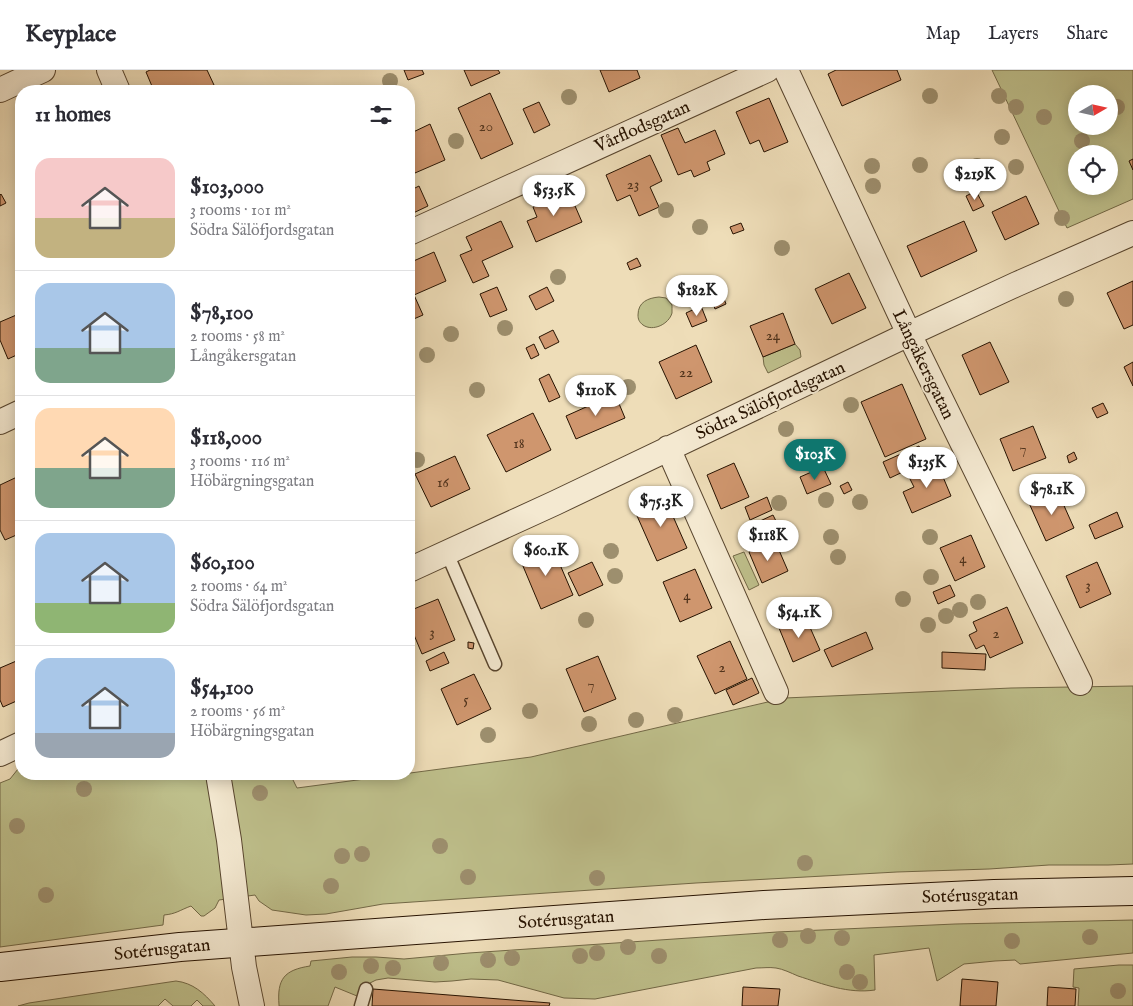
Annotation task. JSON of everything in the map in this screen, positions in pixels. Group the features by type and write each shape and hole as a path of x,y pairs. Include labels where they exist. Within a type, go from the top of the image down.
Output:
{"street":[{"path":"0,90 43,70"},
{"path":"108,70 115,85"},
{"name":"Vårflodsgatan","path":"415,229 767,70"},
{"name":"Långåkersgatan","path":"786,70 909,334 1080,682"},
{"name":"Södra Sälöfjordsgatan","path":"415,567 909,334 1133,233"},
{"path":"0,422 15,415"},
{"path":"668,448 776,692"},
{"path":"0,754 15,747"},
{"path":"219,780 229,840 244,967 252,1006"},
{"name":"Sotérusgatan","path":"0,967 241,942 764,905 994,894 1133,891"}],"lane":[{"path":"447,553 495,664"},
{"path":"361,1006 366,989"}],"green space":[{"path":"992,70 1133,70 1133,199 1067,228"},
{"path":"651,298 666,298 672,305 672,313 668,320 660,326 647,327 640,322 638,311 644,302"},
{"path":"795,344 800,350 801,357 768,373 763,357"},
{"path":"744,552 759,585 749,590 733,556"},
{"path":"1133,686 1133,864 1049,865 696,883 383,904 326,914 306,915 272,910 259,901 255,895 219,900 215,908 204,916 201,916 191,906 175,913 164,915 163,925 0,947 0,783 10,779 15,773 15,780 293,780 297,788 357,780 415,780 415,772 531,757 785,698 1011,688"},
{"path":"1133,920 1133,953 1020,964 1015,960 964,964 937,981 929,948 874,955 875,990 855,991 836,988 781,969 756,968 595,999 564,998 498,980 471,979 435,982 388,978 370,983 357,996 335,987 328,1006 279,1006 279,989 284,977 294,970 310,966 311,961 352,957 404,959 777,932 955,924"},
{"path":"1133,965 1133,1006 1078,1006 1079,988 1073,987 1074,969"},
{"path":"176,981 198,989 215,1006 203,1006 197,1000 191,1006 173,1006 165,999 158,1006 18,1006 29,1003"}],"building":[{"path":"150,70 207,70 214,85 151,85 146,72"},
{"path":"404,70 422,70 424,74 408,80"},
{"path":"464,70 498,70 500,73 471,86"},
{"path":"600,70 637,70 640,78 609,92"},
{"path":"836,70 897,70 901,80 842,106 828,74"},
{"path":"490,93 513,144 481,159 458,108"},
{"path":"769,98 788,142 764,152 759,140 750,144 736,112"},
{"path":"539,102 550,125 534,133 523,109"},
{"path":"430,124 445,160 415,173 415,131"},
{"path":"678,128 685,143 715,130 725,154 707,162 710,170 694,177 691,170 678,175 661,135"},
{"path":"650,155 662,181 650,187 659,207 639,216 630,195 617,201 606,175"},
{"path":"1133,159 1133,170 1129,161"},
{"path":"419,186 428,206 415,212 415,188"},
{"path":"976,191 984,206 973,211 966,196"},
{"path":"569,192 582,222 536,242 527,221 537,217 533,207"},
{"path":"0,195 6,203 0,206"},
{"path":"1026,196 1039,224 1005,240 992,212"},
{"path":"501,221 513,247 482,261 489,276 473,283 460,255 472,250 466,237"},
{"path":"964,221 977,251 921,277 907,246"},
{"path":"741,223 744,230 733,234 730,227"},
{"path":"434,252 446,281 415,295 415,260"},
{"path":"637,258 641,266 630,270 627,263"},
{"path":"849,273 866,308 832,324 815,289"},
{"path":"1133,281 1133,325 1124,329 1107,293"},
{"path":"497,287 507,310 490,317 480,294"},
{"path":"547,287 554,301 536,310 529,296"},
{"path":"723,296 726,304 715,309 712,300"},
{"path":"415,297 423,315 415,318"},
{"path":"701,306 707,321 692,327 686,313"},
{"path":"783,313 795,344 763,357 750,326"},
{"path":"15,316 15,356 8,359 0,340 0,322"},
{"path":"553,330 559,342 545,349 539,337"},
{"path":"990,342 1009,382 980,395 962,355"},
{"path":"534,344 539,355 531,359 526,348"},
{"path":"696,345 712,382 676,399 659,362"},
{"path":"1133,362 1133,386 1124,367"},
{"path":"549,374 560,397 549,402 539,379"},
{"path":"902,384 926,439 885,457 861,402"},
{"path":"615,394 625,418 576,439 566,416"},
{"path":"1103,403 1108,413 1097,418 1092,408"},
{"path":"533,413 551,450 506,472 487,435"},
{"path":"1033,426 1046,458 1013,471 1000,439"},
{"path":"919,446 926,461 890,478 883,462"},
{"path":"1074,452 1077,459 1069,463 1067,456"},
{"path":"455,456 470,489 431,507 415,474"},
{"path":"734,463 749,497 721,509 707,475"},
{"path":"938,465 951,496 912,513 903,492 914,487 909,477"},
{"path":"823,467 831,484 807,494 800,477"},
{"path":"15,478 15,536 5,540 0,530 0,485"},
{"path":"848,482 852,490 844,494 840,486"},
{"path":"1057,490 1074,528 1046,541 1029,503"},
{"path":"664,496 687,548 657,561 634,509"},
{"path":"767,497 772,510 750,520 745,507"},
{"path":"1117,512 1123,527 1095,539 1089,525"},
{"path":"773,515 780,529 751,542 745,528"},
{"path":"971,535 985,567 955,581 940,548"},
{"path":"775,541 788,571 762,583 749,552"},
{"path":"552,546 573,595 541,609 520,559"},
{"path":"592,562 603,585 579,596 568,573"},
{"path":"1097,562 1111,594 1080,608 1066,576"},
{"path":"695,569 712,608 680,622 663,582"},
{"path":"950,585 955,596 938,604 933,592"},
{"path":"438,599 455,640 422,654 415,637 415,609"},
{"path":"788,606 794,619 782,624 777,611"},
{"path":"1007,607 1023,643 990,658 984,645 976,649 969,635 977,631 973,622"},
{"path":"805,616 820,650 793,662 779,628"},
{"path":"866,632 873,649 832,667 824,650"},
{"path":"730,641 747,679 715,694 697,656"},
{"path":"468,642 474,643 473,649 468,648"},
{"path":"444,652 449,663 430,671 426,661"},
{"path":"942,652 986,654 985,670 942,668"},
{"path":"598,656 616,699 584,712 566,669"},
{"path":"15,662 15,702 3,707 0,700 0,668"},
{"path":"474,674 491,709 457,725 441,689"},
{"path":"752,678 759,693 733,705 726,690"},
{"path":"962,979 998,982 996,1006 960,1006"},
{"path":"743,987 780,989 778,1006 742,1006"},
{"path":"1048,987 1076,989 1075,1006 1047,1006"},
{"path":"373,989 550,1003 549,1006 372,1006"}]}
